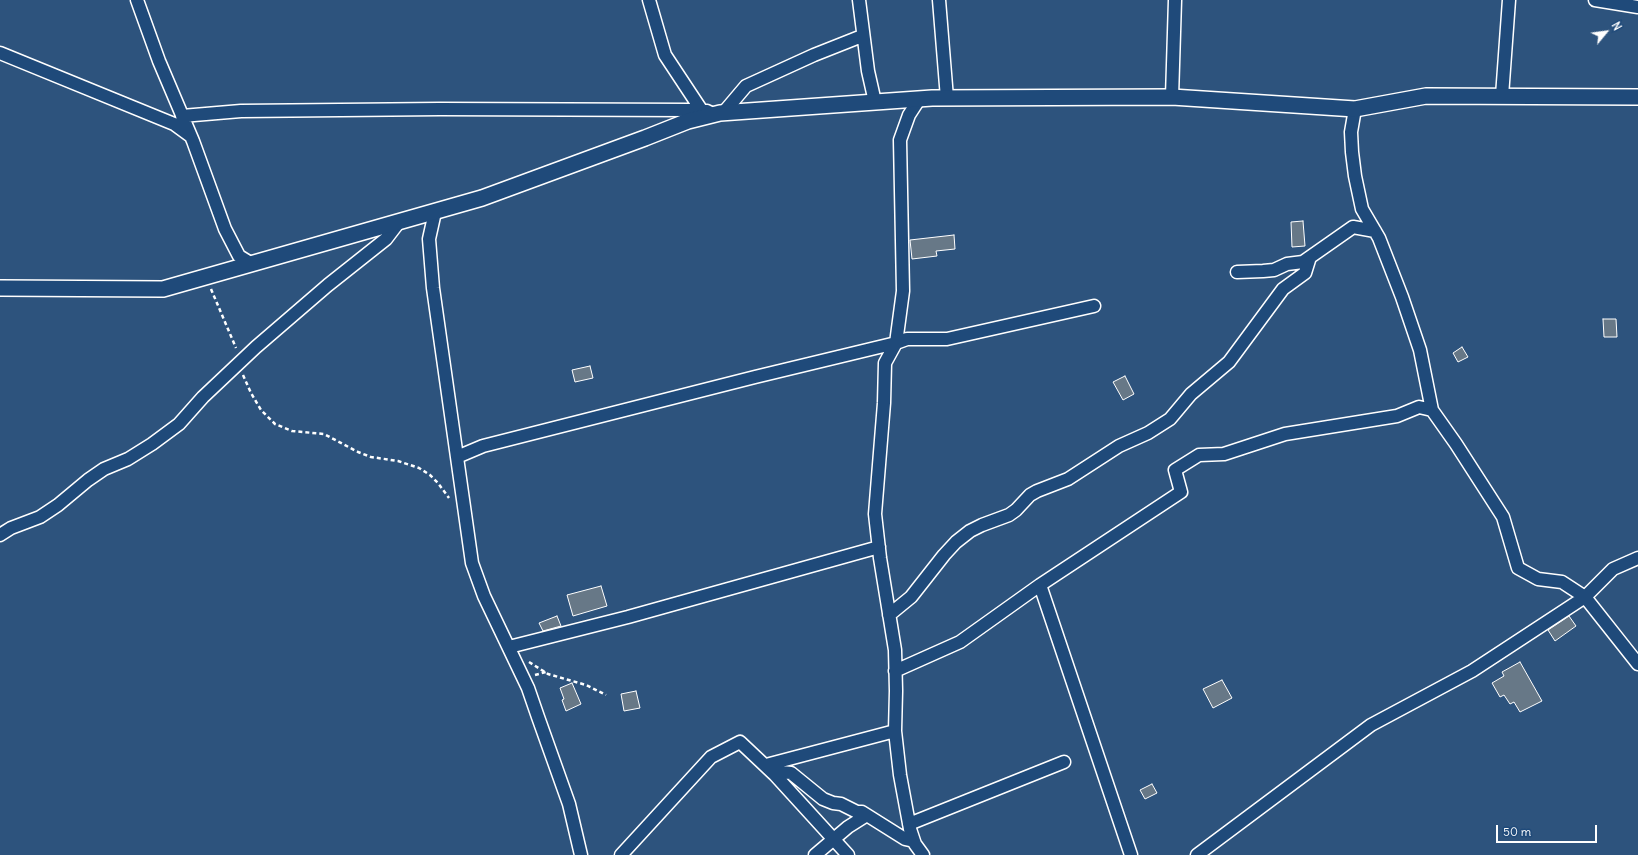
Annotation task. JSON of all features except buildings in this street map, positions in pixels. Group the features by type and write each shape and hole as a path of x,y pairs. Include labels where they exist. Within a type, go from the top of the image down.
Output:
{"street":[{"path":"137,0 225,229 239,256 252,264"},
{"path":"649,0 665,54 713,113"},
{"path":"859,0 862,36 875,102"},
{"path":"939,0 947,98"},
{"path":"1172,97 1175,0"},
{"path":"1502,96 1509,0"},
{"path":"1595,0 1638,7"},
{"path":"0,288 163,289 435,212 482,198 713,113 746,86 814,55 862,36"},
{"path":"0,53 174,124 189,134 192,140"},
{"path":"182,116 256,110 447,109 713,113 920,98 1172,97 1355,109 1426,96 1638,97"},
{"path":"920,98 910,115 900,140 903,291 896,343 885,363 884,403 875,514 895,650 895,731 900,775 909,824 914,841 923,855"},
{"path":"1355,109 1351,132 1355,176 1362,209 1375,231 1402,297 1420,350 1432,410 1503,517 1518,568 1538,579 1562,582 1585,597 1638,664"},
{"path":"435,212 429,239 434,296 472,563 484,596 511,647 528,688 569,804 581,855"},
{"path":"0,535 11,528 40,517 104,469 128,459 152,444 179,424 202,397 239,362 328,285 386,239 399,222"},
{"path":"1237,272 1274,270 1287,264 1303,262 1353,227 1375,231"},
{"path":"889,615 911,597 944,555 962,536 982,525 1008,515 1016,510 1030,495 1068,479 1119,446 1148,433 1170,419 1191,394 1229,362 1283,289 1305,274 1310,258"},
{"path":"457,457 483,446 907,339 948,339 1094,306"},
{"path":"895,671 960,642 1040,585 1181,492 1175,470 1199,455 1224,454 1285,434 1397,416 1419,407 1432,410"},
{"path":"511,647 628,617 879,547"},
{"path":"1197,855 1371,725 1472,671 1585,597 1613,569 1638,558"},
{"path":"1040,585 1131,855"},
{"path":"766,765 895,731"},
{"path":"621,855 712,757 740,742 766,765 848,855"},
{"path":"909,824 1064,762"},
{"path":"775,775 781,772 791,773 823,799 841,804 857,812 862,812 905,840 914,841"},
{"path":"815,855 833,839 867,815"}],"path":[{"path":"206,277 236,349 245,381 261,410 275,424 292,431 324,434 358,452 398,461 419,468 430,475 438,483 446,492 452,503"},
{"path":"511,647 530,663 548,674 586,685 597,689 606,695"}]}
